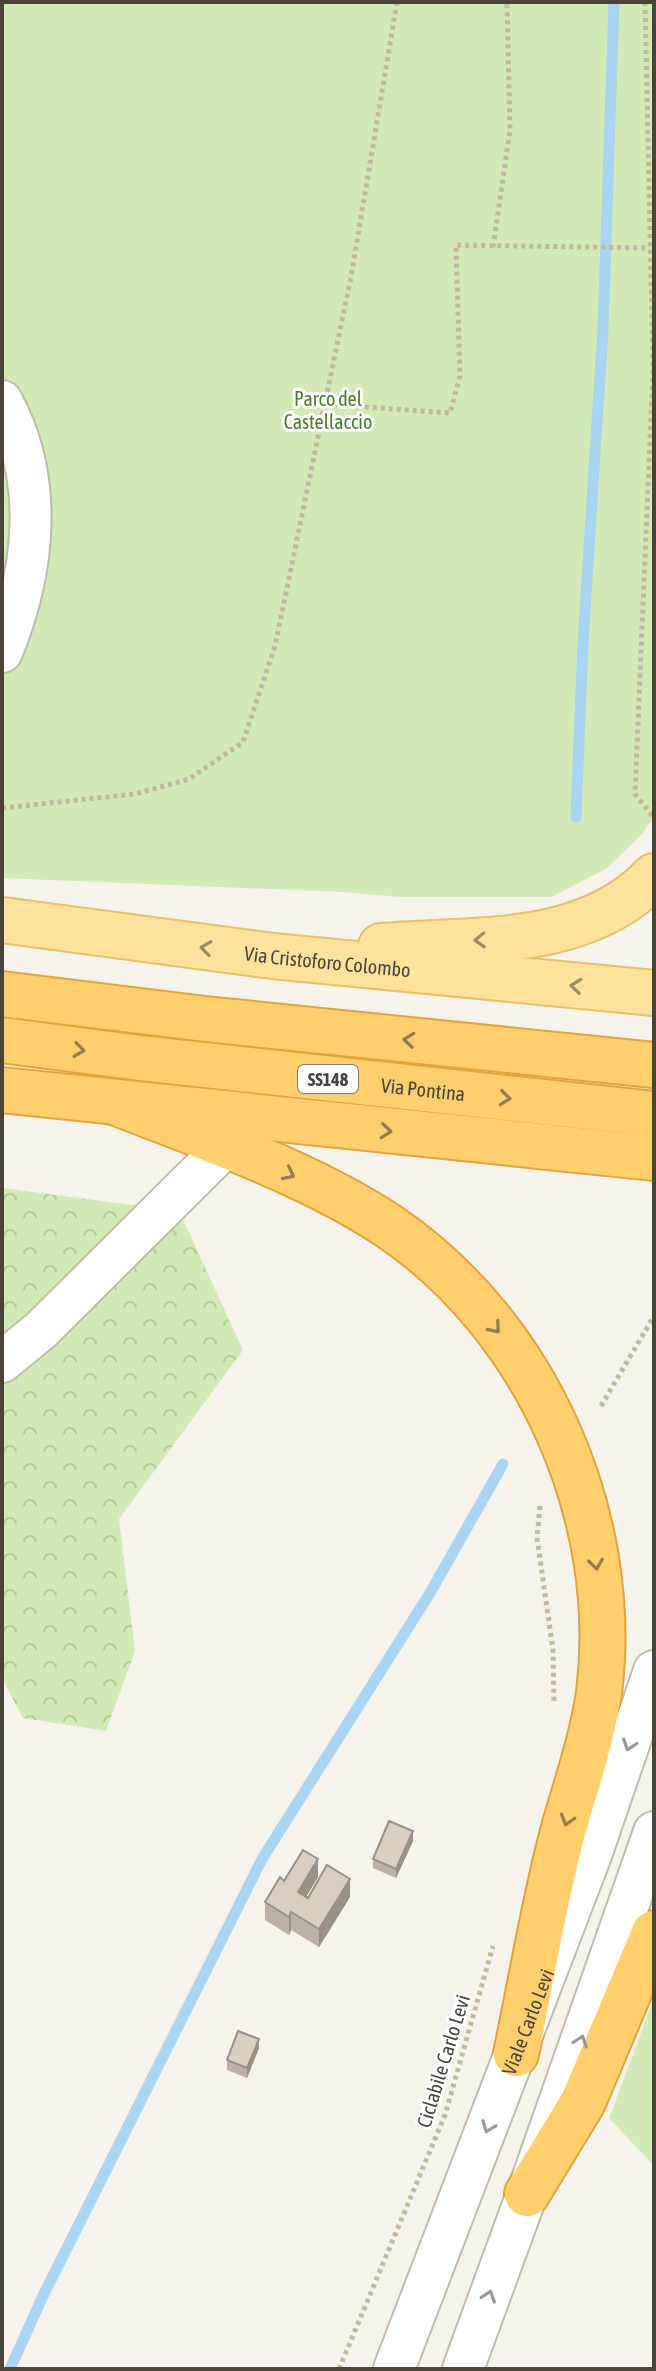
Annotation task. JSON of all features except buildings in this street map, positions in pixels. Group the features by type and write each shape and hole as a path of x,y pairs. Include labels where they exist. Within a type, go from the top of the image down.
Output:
{"highway":[{"path":"2,994 236,1022 654,1065"},
{"name":"Via Pontina","path":"2,1040 654,1114"},
{"path":"2,1090 654,1158"},
{"path":"114,1102 226,1146 327,1192 395,1231 446,1273 506,1340 533,1381 572,1468 589,1526 601,1606 599,1690 584,1767 564,1828 516,2054"},
{"path":"527,2194 583,2102 654,1933"}],"main road":[{"path":"273,956 489,940 550,932 615,907 654,876"},
{"name":"Via Cristoforo Colombo","path":"2,920 273,956 654,993"}],"street":[{"path":"2,401 22,450 31,517 23,589 2,652"},
{"path":"2,1362 41,1330 226,1146"},
{"name":"Viale Carlo Levi","path":"394,2369 591,1855 654,1671"},
{"path":"463,2369 654,1832"}],"path":[{"path":"2,808 135,794 189,779 243,742 275,646 351,277 397,2"},
{"path":"493,247 510,131 507,2"},
{"path":"645,2 653,371 635,794 654,818"},
{"path":"325,404 450,413 460,376 456,245 650,248"},
{"path":"601,1406 654,1316"},
{"path":"540,1506 537,1538 553,1650 554,1711"},
{"name":"Ciclabile Carlo Levi","path":"339,2369 445,2115 496,1935"}],"green space":[{"name":"Parco del Castellaccio","path":"2,2 654,2 654,817 642,834 606,869 551,897 399,897 2,878"},
{"path":"2,1188 179,1211 243,1350 119,1519 135,1651 106,1731 23,1718 2,1679"},
{"path":"654,1998 654,2166 609,2118"}],"waterway":[{"path":"576,817 583,642 603,329 614,2"},
{"path":"10,2369 42,2298 262,1859 430,1593 503,1464"}]}
